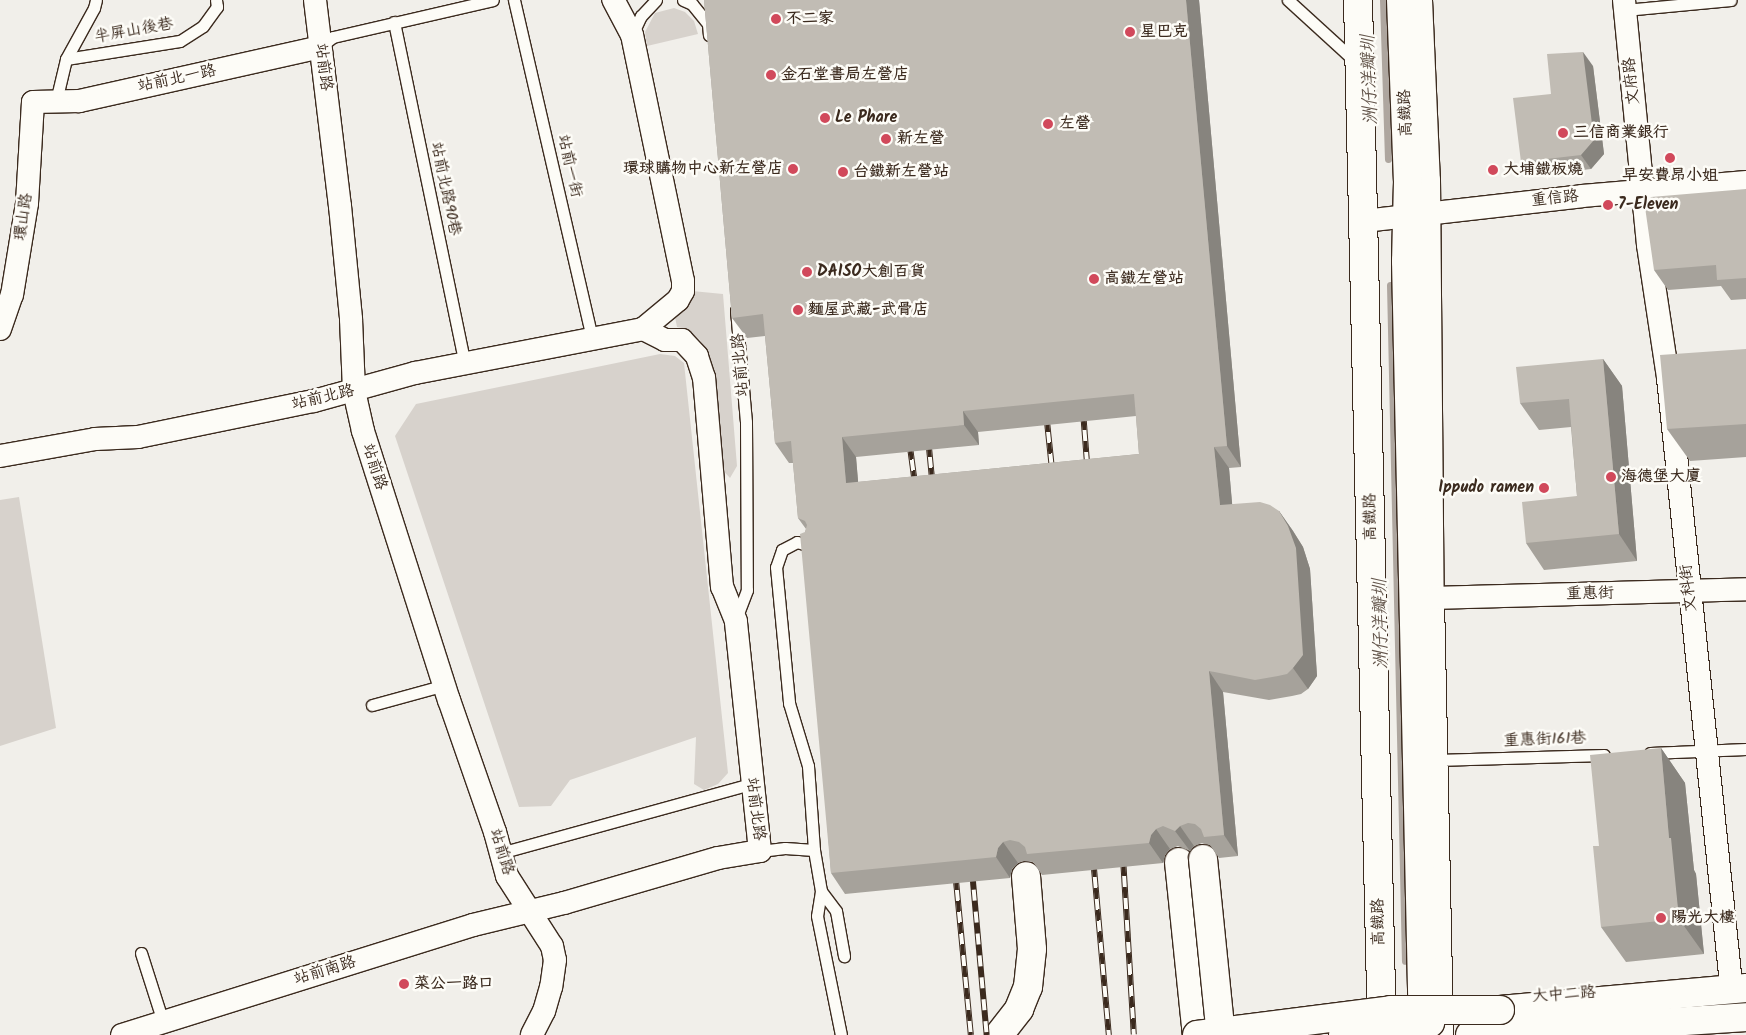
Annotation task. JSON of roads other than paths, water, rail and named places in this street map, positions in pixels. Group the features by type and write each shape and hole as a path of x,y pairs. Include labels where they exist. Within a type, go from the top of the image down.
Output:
{"main road":[{"name":"高鐵路","path":"1358,0 1382,1035"},
{"name":"高鐵路","path":"1401,0 1408,181 1418,215 1406,261 1432,1002 1423,1035"},
{"path":"1221,1035 1191,861 1197,1035 1391,1010 1500,1010"},
{"path":"999,1035 1019,1009 1029,979 1032,949 1026,876"},
{"path":"1343,1035 1390,1030 1500,1010 1741,985"},
{"path":"1470,1035 1746,1017"}],"street":[{"name":"站前路","path":"315,0 340,206 351,320 354,391 363,431 445,685 495,832 507,876 552,946 555,960 544,1011 532,1035"},
{"name":"站前北路","path":"0,456 95,439 138,436 314,401 415,373 643,329 678,300 683,291 683,281 632,35 613,0"},
{"name":"高鐵路","path":"1421,0 1418,215 1433,598 1436,760 1432,1002 1442,1035"},
{"name":"文府路","path":"1624,5 1643,191"},
{"name":"站前北一路","path":"33,102 79,101 320,47"},
{"name":"環山路","path":"0,329 12,295 27,203 33,102"},
{"name":"重信路","path":"1364,221 1582,196 1746,182"},
{"name":"文科街","path":"1643,191 1648,245 1673,378 1689,591 1706,752 1741,985"},
{"name":"站前北路","path":"530,912 718,858 760,851 751,784 736,621 722,587 704,378 697,356 682,340 665,340 643,329"},
{"name":"重惠街","path":"1433,598 1746,590"},
{"name":"站前南路","path":"122,1035 473,925 530,912"},
{"name":"大中二路","path":"1382,1004 1741,985"}],"lane":[{"name":"半屏山後巷","path":"56,101 66,60 94,8 96,0"},
{"name":"半屏山後巷","path":"66,60 180,40 203,26 217,7 216,0"},
{"path":"320,47 333,37 493,0"},
{"name":"站前一街","path":"514,0 592,339"},
{"path":"632,35 641,16 656,0"},
{"path":"683,0 692,4 708,24 710,43"},
{"path":"1288,0 1359,64"},
{"path":"1624,5 1731,0"},
{"name":"站前北路90巷","path":"394,22 465,364"},
{"name":"站前北路","path":"734,296 746,432 747,590 736,621"},
{"path":"814,547 797,542 782,550 776,567 789,703 808,766 814,850 821,891 817,916 841,1035"},
{"path":"372,704 445,685"},
{"path":"1638,754 1746,749"},
{"name":"重惠街161巷","path":"1436,760 1619,754"},
{"path":"500,853 751,784"},
{"path":"760,851 784,848 814,850"},
{"path":"821,891 836,911 844,956"},
{"path":"141,953 163,1022"}],"waterway":[{"name":"洲仔洋瓣圳","path":"1383,0 1388,159"},
{"name":"洲仔洋瓣圳","path":"1390,285 1405,961"}],"railway":[{"path":"1083,408 1088,473"},
{"path":"1046,410 1053,477"},
{"path":"928,435 933,487"},
{"path":"909,438 916,490"},
{"path":"1123,854 1134,1035"},
{"path":"1093,855 1109,1035"},
{"path":"955,868 971,1035"},
{"path":"972,868 987,1035"}],"place":[{"name":"不二家","path":"776,19"},
{"name":"星巴克","path":"1130,32"},
{"name":"金石堂書局左營店","path":"771,75"},
{"name":"Le Phare","path":"825,118"},
{"name":"左營","path":"1048,124"},
{"name":"三信商業銀行","path":"1563,133"},
{"name":"新左營","path":"886,139"},
{"name":"早安費昂小姐","path":"1670,158"},
{"name":"環球購物中心新左營店","path":"793,169"},
{"name":"大埔鐵板燒","path":"1493,170"},
{"name":"台鐵新左營站","path":"843,172"},
{"name":"7-Eleven","path":"1608,205"},
{"name":"DAISO大創百貨","path":"807,272"},
{"name":"高鐵左營站","path":"1094,279"},
{"name":"麵屋武藏-武骨店","path":"798,310"},
{"name":"海德堡大廈","path":"1611,477"},
{"name":"Ippudo ramen","path":"1544,488"},
{"name":"陽光大樓","path":"1661,918"},
{"name":"菜公一路口","path":"404,984"}]}
